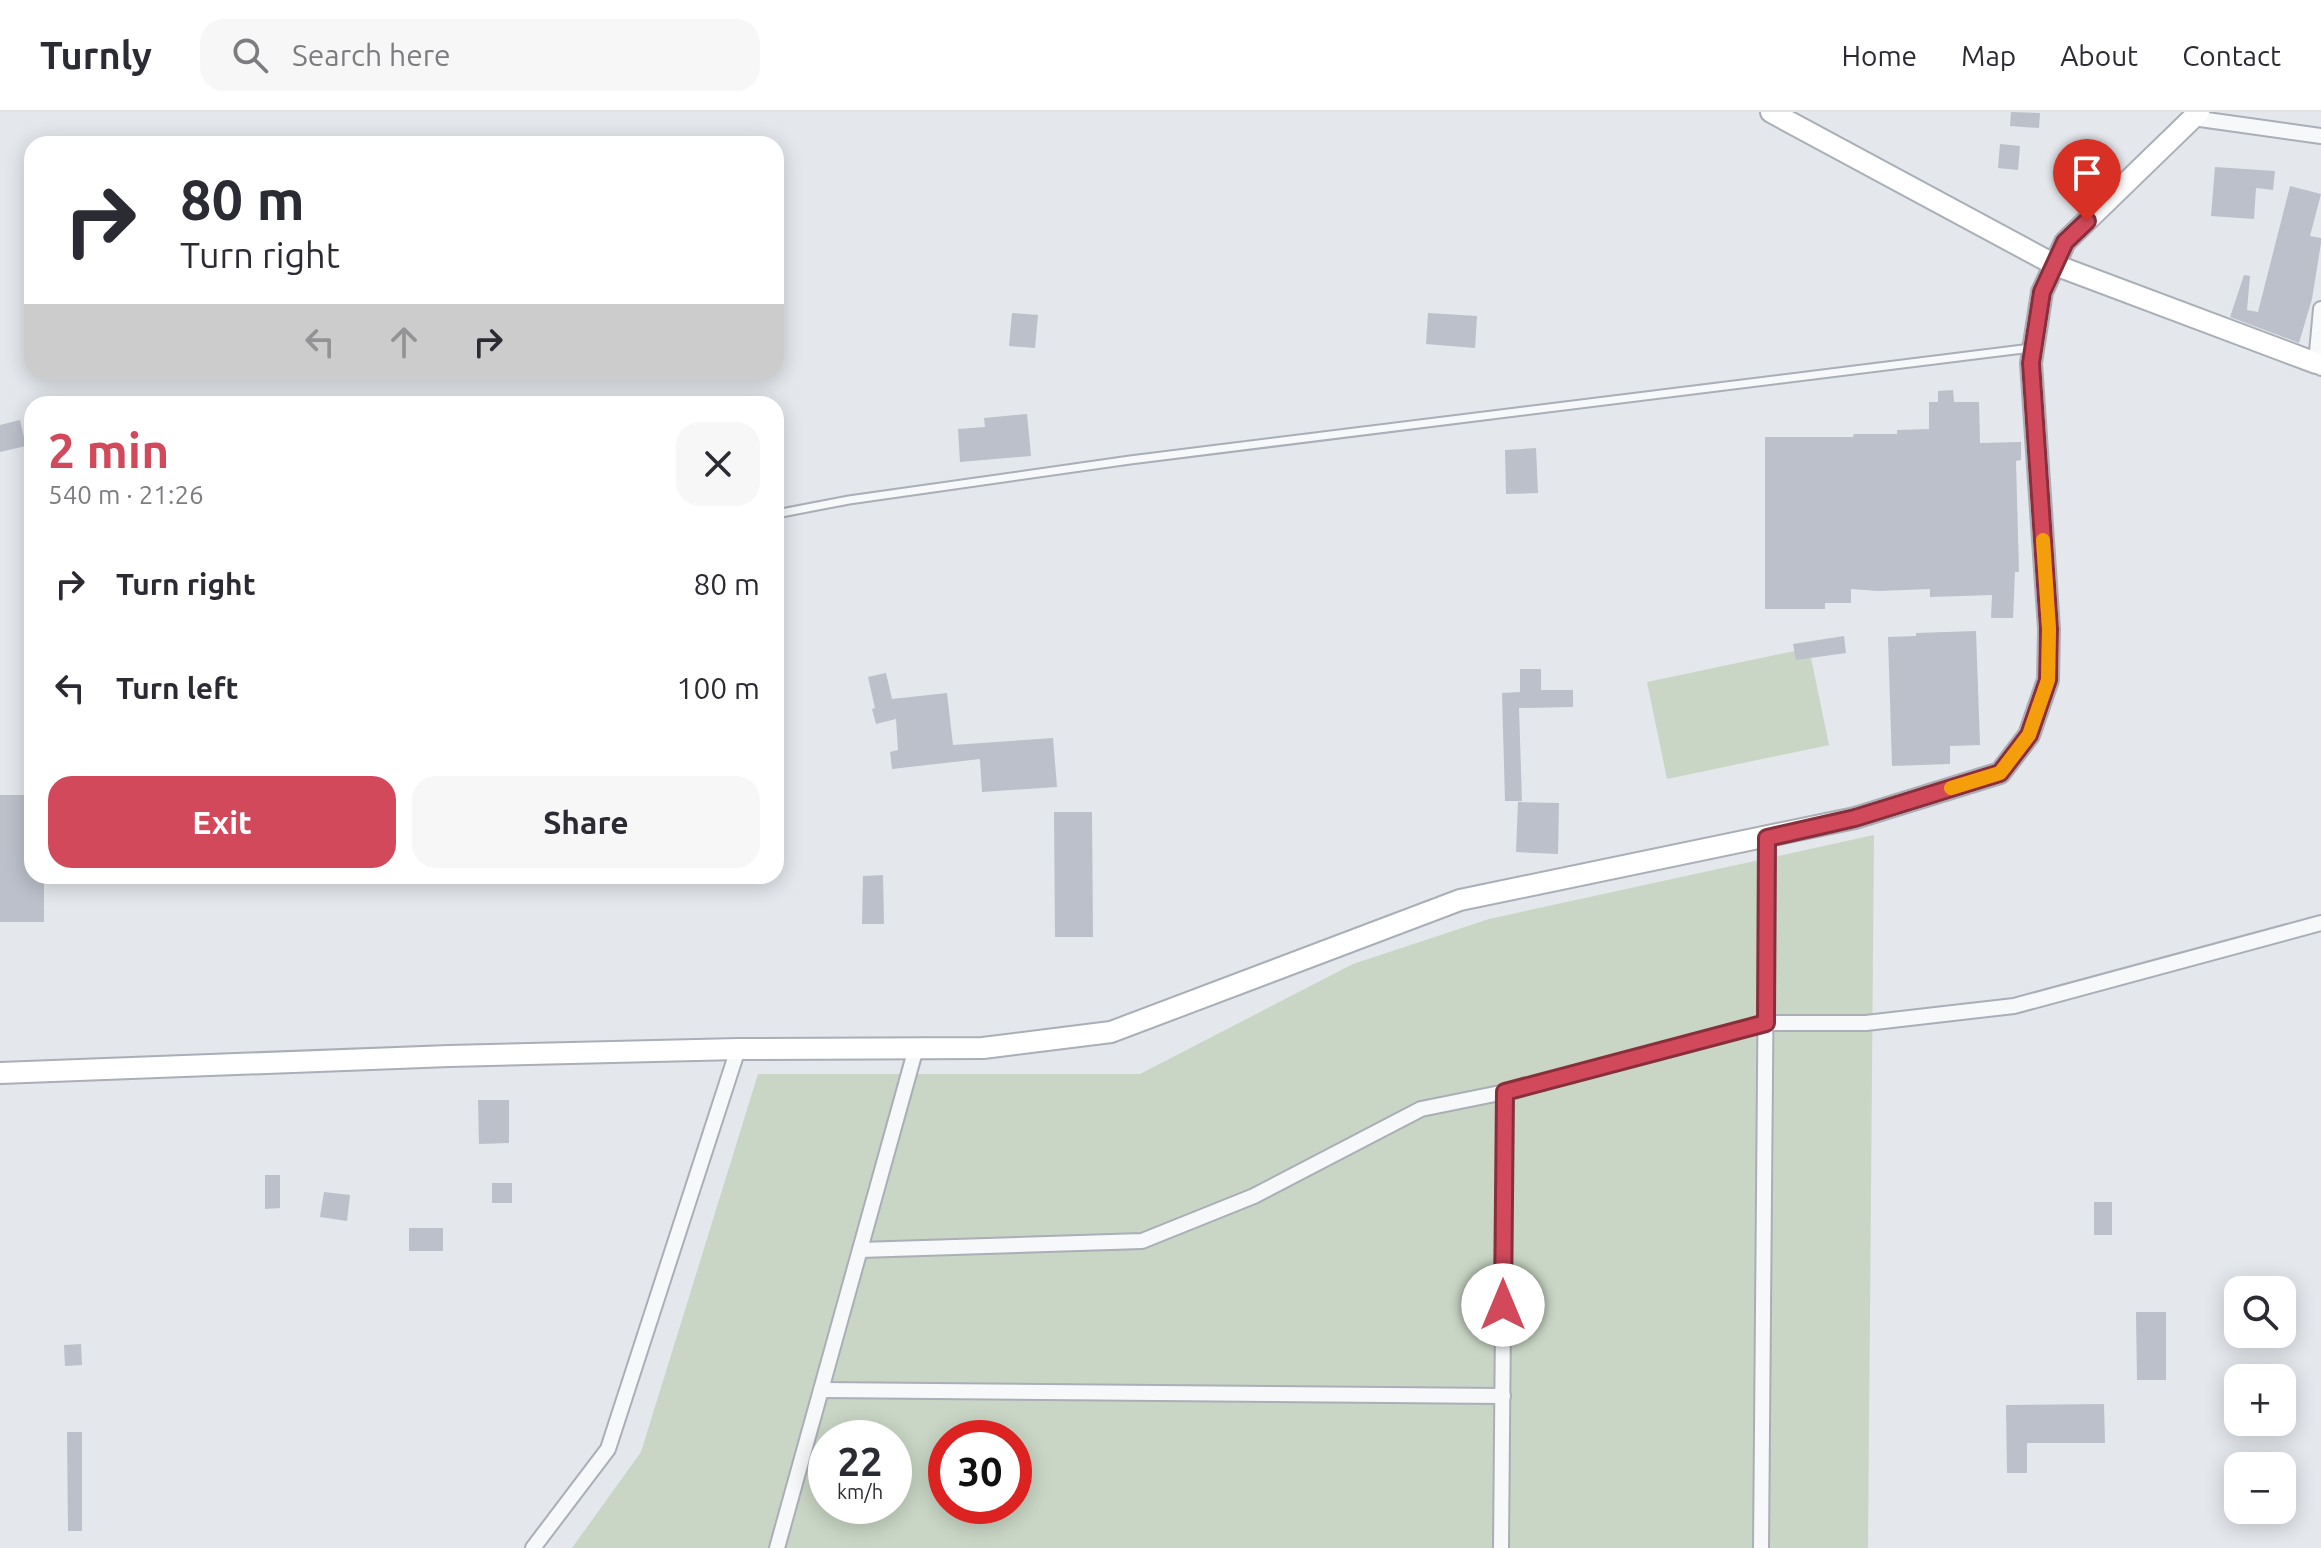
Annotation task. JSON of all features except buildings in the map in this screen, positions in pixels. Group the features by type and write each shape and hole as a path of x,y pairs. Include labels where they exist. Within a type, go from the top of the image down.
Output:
{"street":[{"path":"1771,112 2055,265 2318,366 2321,309"},
{"path":"0,1073 449,1056 738,1049 983,1048 1111,1032 1460,900 1855,818 2000,773 2029,735 2048,680 2049,629 2031,363 2042,292 2065,242 2196,115 2321,136"},
{"path":"1761,1548 1767,838"},
{"path":"860,1250 1142,1241 1254,1196 1421,1109 1505,1092 1766,1023 1866,1023 2014,1006 2321,923"},
{"path":"777,1548 916,1048"},
{"path":"533,1548 608,1449 738,1049"},
{"path":"1501,1548 1505,1092"},
{"path":"821,1390 1503,1396"}],"lane":[{"path":"784,512 849,500 1130,460 2033,347"}],"green space":[{"path":"1809,648 1829,745 1667,779 1647,682"},
{"path":"1874,835 1868,1548 572,1548 641,1452 758,1074 1140,1074 1353,964 1489,919"}],"slow traffic":[{"path":"1951,788 2000,773 2029,735 2048,680 2049,629 2043,540"}],"route":[{"path":"1503,1305 1505,1092 1766,1023 1767,838 1855,818 2000,773 2029,735 2048,680 2049,629 2031,363 2042,292 2065,242 2087,221"}]}
